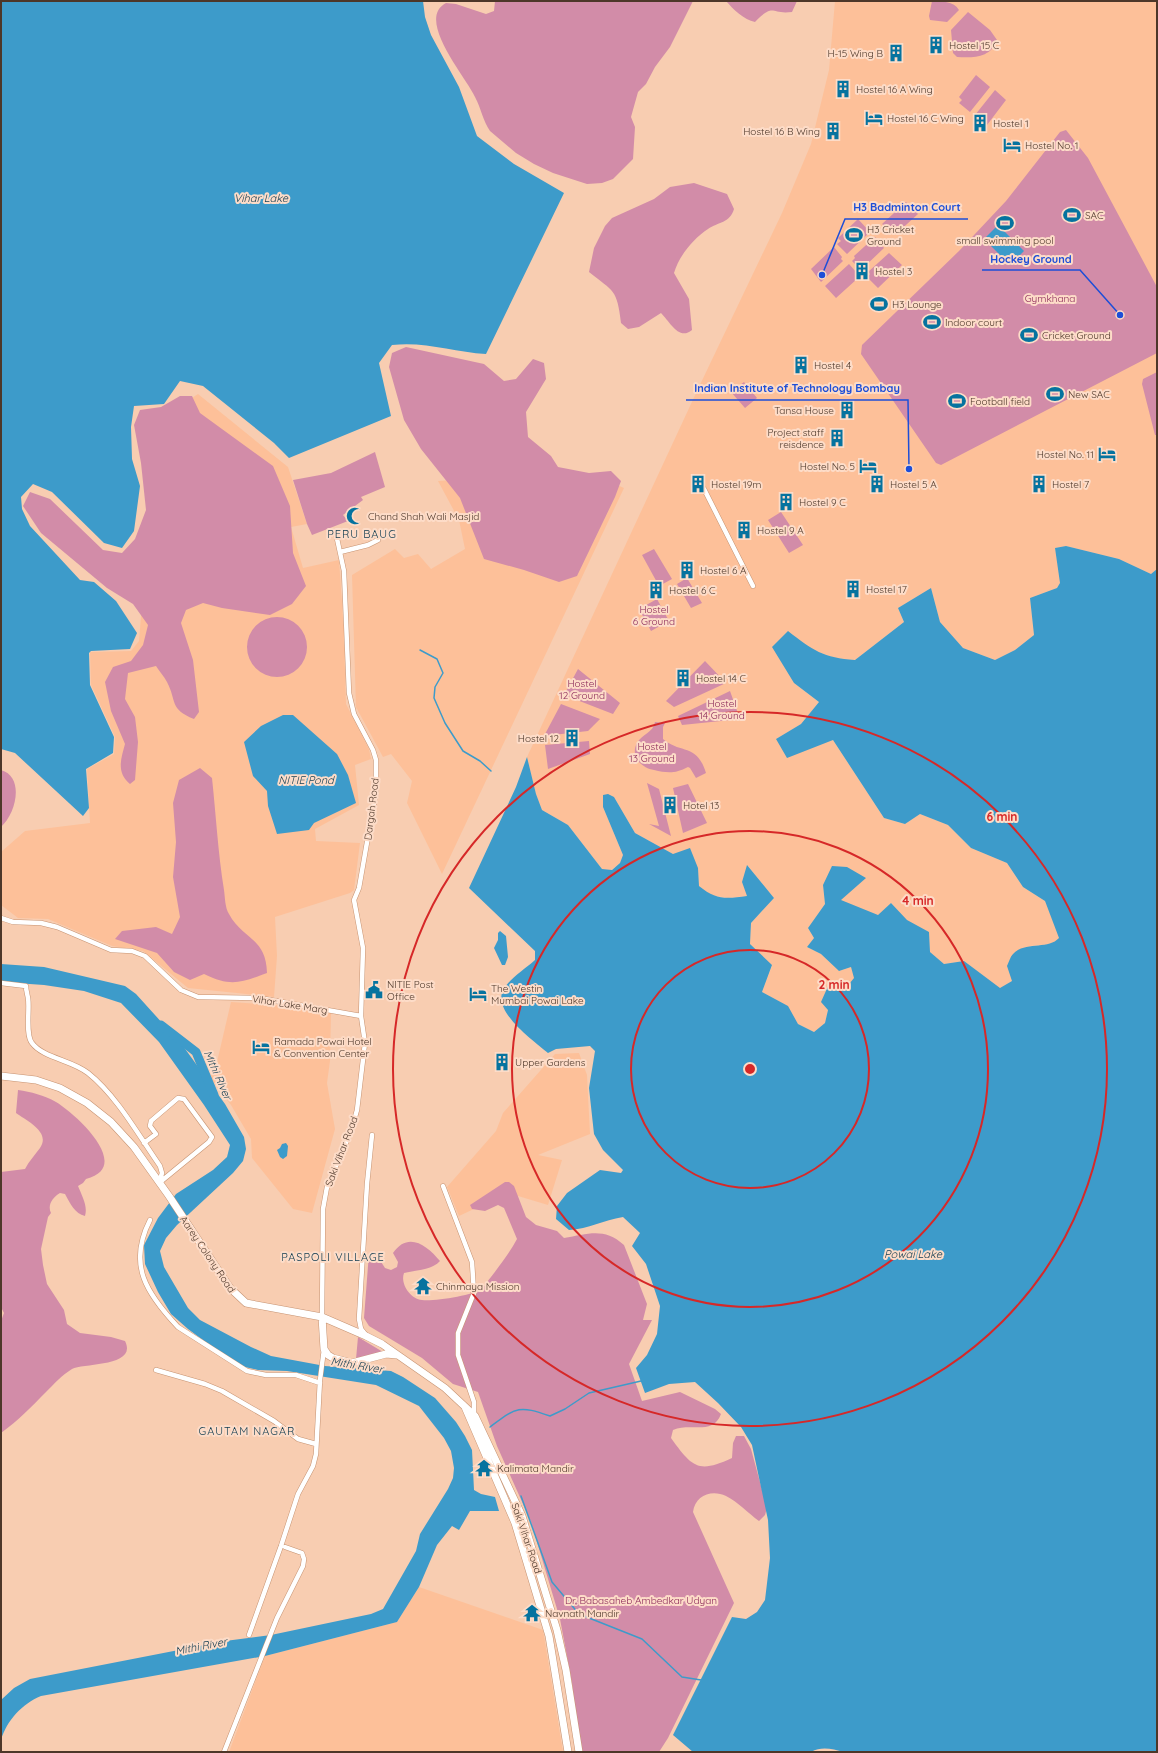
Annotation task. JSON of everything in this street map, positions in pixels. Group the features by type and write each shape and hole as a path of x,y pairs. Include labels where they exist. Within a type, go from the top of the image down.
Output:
{"main road":[{"name":"Aarey Colony Road","path":"1,1076 36,1080 60,1088 87,1103 111,1122 134,1148 169,1196 230,1288 246,1303 322,1317 366,1336 399,1356 449,1391 465,1407"},
{"name":"Saki Vihar Road","path":"322,1317 324,1348"},
{"path":"324,1348 328,1355 333,1358 352,1363 386,1354 399,1356"},
{"name":"Saki Vihar Road","path":"465,1407 522,1516 557,1630 566,1670 579,1752"},
{"name":"Saki Vihar Road","path":"472,1418 519,1537 550,1639 568,1752"},
{"path":"504,1500 513,1497"},
{"path":"519,1537 528,1535"}],"street":[{"path":"704,489 753,586"},
{"name":"Dargah Road","path":"336,534 344,571 349,693 354,714 373,750 376,760 376,791 359,888 354,900 363,948 361,1016"},
{"path":"340,552 368,545 378,540"},
{"name":"Vihar Lake Marg","path":"1,918 13,922 49,924 111,950 138,953 145,956 181,990 198,997 259,998 361,1016"},
{"path":"1,983 26,986 28,997 29,1034 32,1043 50,1055 77,1065 104,1088 160,1166 162,1173 159,1183"},
{"name":"Saki Vihar Road","path":"322,1317 323,1209 327,1186 351,1131 357,1110 365,1043 361,1016"},
{"path":"144,1143 156,1134 150,1126 151,1121 178,1098 184,1100 212,1137 209,1142 159,1183"},
{"path":"366,1336 361,1329 359,1319 367,1184 372,1135"},
{"path":"443,1186 472,1262 474,1293 458,1334 458,1355 474,1402 472,1418"},
{"path":"150,1220 140,1248 142,1274 146,1286 178,1327 247,1371 257,1374 296,1375 320,1382"},
{"path":"249,1635 298,1494 313,1466 324,1348"},
{"path":"156,1370 205,1384 222,1391 274,1421 298,1439 316,1444"},
{"path":"224,1752 277,1618 303,1566 304,1559 302,1553 285,1547"}],"shaded area":[{"path":"835,1 1157,1 1157,569 1151,574 1119,559 1066,546 1055,548 1061,583 1057,588 1030,598 1034,635 1015,650 995,660 963,648 940,622 931,588 898,608 904,622 855,660 835,658 810,649 788,632 794,683 819,702 801,724 776,739 833,740 884,818 905,824 920,814 948,825 971,848 1007,863 1023,887 1045,901 1060,938 1054,944 1030,946 1012,981 999,989 964,961 944,964 930,952 929,932 907,921 891,903 878,916 840,900 823,885 825,904 808,928 814,938 807,947 821,954 839,971 851,967 855,978 828,1010 825,1023 814,1032 798,1024 787,1006 762,992 772,966 750,944 751,923 774,898 748,866 742,882 748,896 728,898 710,895 699,886 698,868 635,833 614,797 603,807 623,855 620,863 611,870 602,869 568,825 542,810 536,794 527,757 697,391 782,213 811,144 829,70"},
{"path":"198,394 288,467 307,524 291,527 303,568 339,560 344,632 346,704 369,749 371,759 355,765 359,805 315,829 316,841 360,843 354,890 350,893 275,917 277,956 274,997 188,988 143,951 112,946 48,919 18,918 1,905 1,852 25,831 90,823 87,769 114,754 115,737 91,685 90,652 131,651 139,641 157,421"},
{"path":"567,473 595,475 624,488 442,874 407,803 412,781 391,754 383,757 356,707 352,575 395,549 404,558 418,554 431,569 465,549 459,520 438,481"},
{"path":"231,1002 300,1007 331,1013 330,1061 327,1083 335,1129 312,1213 293,1209 252,1158 251,1139 231,1105 210,1077 217,1062"},
{"path":"579,1053 587,1075 590,1134 538,1155 562,1160 548,1205 508,1193 459,1216 447,1187 496,1131 503,1113 555,1054"},
{"path":"419,1587 543,1630 563,1752 229,1752 265,1656 397,1622"}],"green space":[{"path":"495,1 693,1 670,47 655,67 646,84 638,92 631,117 635,127 633,159 613,179 602,183 587,184 553,173 516,153 490,131 475,97 454,63 439,34 436,22 438,11 446,3 456,4 486,14 494,11"},
{"path":"726,1 797,1 792,12 766,12 755,22 743,17"},
{"path":"932,1 951,3 959,10 947,22 930,20 929,16"},
{"path":"968,12 990,30 997,40 994,46 986,54 975,57 957,57 953,53 951,30"},
{"path":"976,75 990,87 970,112 959,103 962,100 959,97"},
{"path":"995,90 1006,100 987,125 975,115"},
{"name":"Gymkhana","path":"1066,130 1088,158 1157,287 1157,353 941,465 936,463 861,354 862,345 959,251 1006,201 1060,132"},
{"path":"694,183 727,194 734,209 727,220 708,229 692,243 679,260 676,267 674,273 689,299 692,330 687,333 679,332 661,313 639,327 628,329 621,323 618,304 613,292 589,272 594,248 605,226 612,218 654,199 670,187"},
{"path":"906,202 918,214 896,234 882,224"},
{"name":"H3 Cricket Ground","path":"858,219 870,232 847,254 837,244 841,241 838,238"},
{"path":"875,237 884,248 861,270 852,261 855,258 854,256"},
{"path":"834,247 842,257 841,259 843,261 821,282 811,269"},
{"path":"889,253 902,265 878,288 867,277 870,274 868,272"},
{"path":"849,264 857,273 855,276 857,279 836,298 825,286"},
{"path":"406,347 484,364 504,381 516,379 533,359 544,363 546,379 526,412 528,437 551,456 558,467 589,473 611,471 621,481 615,497 577,576 559,582 524,570 484,559 460,498 421,449 404,420 389,367 392,353"},
{"path":"1157,372 1157,435 1155,435 1142,384 1143,379"},
{"path":"744,382 757,398 745,408 731,392"},
{"path":"180,396 192,396 200,413 273,466 290,506 293,553 306,586 292,604 270,615 222,608 203,603 186,610 181,623 193,660 199,712 194,719 177,708 167,682 156,666 128,673 125,699 135,717 138,742 135,780 130,784 121,770 121,760 125,744 111,711 105,682 113,667 131,661 143,645 148,625 133,604 107,588 41,533 23,506 30,492 50,499 103,550 122,553 135,539 146,510 141,463 134,425 140,410 161,407"},
{"path":"375,452 385,487 361,497 363,500 343,515 348,521 312,535 293,480 331,473"},
{"path":"781,512 803,545 789,553 768,520"},
{"name":"Hostel 6 Ground","path":"654,549 672,579 659,586 642,555"},
{"name":"Hostel 6 Ground","path":"687,578 702,603 691,608 677,584"},
{"name":"Hostel 6 Ground","path":"657,599 669,621 651,631 639,609"},
{"path":"277,617 294,622 302,630 307,647 302,664 294,672 277,677 260,672 252,664 247,647 252,630 260,622"},
{"name":"Hostel 14 Ground","path":"705,661 726,683 674,707 666,701"},
{"name":"Hostel 12 Ground","path":"578,669 620,703 613,714 564,695"},
{"name":"Hostel 14 Ground","path":"730,691 740,719 682,725 678,716"},
{"name":"Hostel 12 Ground","path":"561,704 600,719 588,731 544,736"},
{"name":"Hostel 13 Ground","path":"655,722 665,723 663,727 663,739 669,744 693,753 698,757 706,773 696,778 688,767 675,772 667,772 649,769 638,761 635,752 637,743 652,729"},
{"path":"589,741 590,754 548,769 545,745"},
{"path":"200,768 212,778 220,862 227,909 235,923 258,945 263,952 266,961 267,973 242,981 221,981 204,974 190,980 174,972 157,953 115,939 122,931 156,927 172,934 180,917 173,877 176,842 173,803 179,780"},
{"path":"1,770 9,774 13,780 16,788 16,796 11,814 1,827"},
{"name":"Hostel 13 Ground","path":"647,783 659,789 671,836 649,824 659,826"},
{"name":"Hostel 13 Ground","path":"688,784 707,823 683,833 673,788"},
{"path":"18,1090 47,1097 65,1108 87,1128 103,1153 104,1164 99,1173 86,1179 78,1186 85,1205 85,1216 76,1211 65,1194 60,1193 57,1195 50,1204 51,1213 48,1217 41,1249 47,1284 64,1310 67,1324 80,1333 111,1337 125,1341 127,1349 124,1356 117,1360 78,1367 68,1371 30,1408 1,1433 1,1321 4,1313 1,1307 1,1172 25,1169 43,1142 40,1132 31,1123 16,1113"},
{"name":"Dr. Babasaheb Ambedkar Udyan","path":"505,1182 509,1182 514,1186 526,1217 536,1225 557,1231 564,1238 596,1233 617,1239 624,1245 647,1304 643,1320 652,1320 629,1364 642,1401 680,1392 715,1409 721,1414 713,1425 707,1427 687,1427 673,1430 671,1438 685,1456 691,1461 697,1465 711,1466 732,1458 733,1443 736,1436 744,1436 751,1449 767,1508 765,1515 759,1521 730,1498 715,1493 705,1495 697,1501 694,1506 693,1512 734,1603 668,1738 659,1752 580,1752 572,1683 560,1619 531,1522 497,1446 478,1392 453,1384 422,1358 369,1326 364,1318 369,1253 374,1251 385,1268 391,1270 397,1267 398,1262 393,1253 399,1246 405,1243 417,1243 423,1246 440,1261 428,1268 404,1273 403,1281 405,1286 414,1297 422,1300 443,1299 471,1294 482,1289 517,1239 504,1208 498,1205 485,1211 472,1209 470,1205"},
{"path":"358,1337 383,1352 356,1359"}],"water":[{"name":"Vihar Lake","path":"1,1 423,1 425,17 431,35 459,87 477,136 514,164 564,193 486,354 416,344 392,345 379,363 391,416 289,458 274,443 203,386 180,381 164,404 134,406 131,427 132,459 140,486 134,531 122,548 104,543 52,492 33,484 21,497 22,509 30,526 80,580 94,582 116,601 137,633 130,649 91,651 89,653 90,685 114,737 113,753 86,769 89,808 83,816 15,753 1,749"},
{"path":"998,225 1024,251 1010,265 984,239"},
{"name":"Powai Lake","path":"1066,546 1119,559 1151,574 1157,569 1157,1752 844,1752 831,1749 819,1749 811,1752 693,1752 673,1735 732,1617 746,1619 757,1612 765,1600 770,1558 768,1520 752,1445 741,1427 695,1382 669,1384 645,1393 636,1368 647,1355 657,1334 660,1306 646,1264 632,1246 640,1233 623,1217 583,1228 569,1230 556,1219 557,1206 567,1193 600,1170 621,1173 623,1170 603,1150 594,1134 589,1088 595,1051 590,1046 556,1049 548,1053 524,1033 507,1014 501,996 505,987 515,976 535,960 535,951 469,888 516,787 527,757 536,794 542,810 568,825 602,869 612,870 620,863 623,855 603,807 603,795 608,794 614,797 635,833 673,854 690,848 698,868 699,886 705,891 716,896 727,898 747,896 742,882 747,865 774,898 751,923 750,944 772,965 762,992 788,1006 798,1024 814,1032 825,1023 828,1010 821,1002 829,984 845,989 854,978 851,967 839,971 821,954 807,947 814,938 808,928 825,904 823,885 832,866 847,867 866,878 841,900 878,915 891,903 907,920 929,932 930,952 944,964 964,961 1000,988 1012,981 1007,966 1013,954 1018,950 1030,946 1049,944 1059,938 1045,901 1023,887 1007,863 971,848 948,825 920,814 905,824 884,818 833,740 787,758 776,739 801,724 819,702 794,683 772,647 788,631 819,652 844,659 855,660 904,622 898,608 931,588 940,622 963,648 995,660 1015,650 1034,635 1030,598 1057,588 1060,583 1055,548"},
{"name":"NITIE Pond","path":"283,715 293,715 337,754 348,775 356,803 314,823 309,830 277,834 268,806 267,791 253,776 244,742 261,726"},
{"path":"500,931 506,936 508,957 505,965 502,965 494,948 498,940 498,933"},
{"path":"1,964 44,967 125,986 136,994 183,1046 225,1104 244,1137 246,1149 243,1161 233,1173 177,1225 166,1238 160,1251 164,1267 188,1308 200,1320 271,1356 325,1366 391,1371 403,1377 435,1398 456,1422 472,1450 474,1490 481,1494 495,1497 499,1511 470,1511 459,1530 452,1526 437,1545 419,1587 397,1622 265,1656 41,1696 28,1703 11,1719 1,1740 1,1700 14,1688 30,1679 225,1641 271,1635 371,1614 383,1609 416,1551 420,1534 448,1489 453,1478 454,1468 451,1451 444,1438 419,1406 376,1385 287,1371 258,1370 245,1367 226,1357 188,1329 171,1314 158,1292 145,1264 144,1245 158,1218 176,1194 213,1170 227,1157 230,1145 204,1105 159,1042 121,1003 84,991 44,985 1,982"},
{"path":"286,1143 288,1146 287,1156 283,1159 280,1157 277,1150 282,1144"}],"waterway":[{"path":"420,650 437,659 443,673 435,687 434,698 445,723 463,751 480,761 491,771"},
{"name":"Mithi River","path":"161,1025 196,1052 214,1095"},
{"path":"490,1427 506,1415 518,1410 531,1410 550,1416 565,1409 589,1393 641,1381"},
{"path":"521,1496 552,1582 579,1614 642,1639 682,1677 701,1680"}],"place":[{"name":"Hostel 15 C","path":"936,45"},
{"name":"H-15 Wing B","path":"896,53"},
{"name":"Hostel 16 A Wing","path":"843,89"},
{"name":"Hostel 16 C Wing","path":"874,118"},
{"name":"Hostel 1","path":"980,123"},
{"name":"Hostel 16 B Wing","path":"833,131"},
{"name":"Hostel No. 1","path":"1012,145"},
{"name":"SAC","path":"1072,215"},
{"name":"small swimming pool","path":"1005,223"},
{"name":"H3 Cricket Ground","path":"854,235"},
{"name":"Hostel 3","path":"862,271"},
{"name":"H3 Badminton Court","path":"822,275"},
{"name":"H3 Lounge","path":"879,304"},
{"name":"Hockey Ground","path":"1120,315"},
{"name":"Indoor court","path":"932,322"},
{"name":"Cricket Ground","path":"1029,335"},
{"name":"Hostel 4","path":"801,365"},
{"name":"New SAC","path":"1055,394"},
{"name":"Football field","path":"957,401"},
{"name":"Tansa House","path":"847,410"},
{"name":"Project staff reisdence","path":"837,438"},
{"name":"Hostel No. 11","path":"1107,454"},
{"name":"Hostel No. 5","path":"868,466"},
{"name":"Indian Institute of Technology Bombay","path":"909,469"},
{"name":"Hostel 19m","path":"698,484"},
{"name":"Hostel 5 A","path":"877,484"},
{"name":"Hostel 7","path":"1039,484"},
{"name":"Hostel 9 C","path":"786,502"},
{"name":"Chand Shah Wali Masjid","path":"355,516"},
{"name":"Hostel 9 A","path":"744,530"},
{"name":"Hostel 6 A","path":"687,570"},
{"name":"Hostel 17","path":"853,589"},
{"name":"Hostel 6 C","path":"656,590"},
{"name":"Hostel 14 C","path":"683,678"},
{"name":"Hostel 12","path":"572,738"},
{"name":"Hotel 13","path":"670,805"},
{"name":"NITIE Post Office","path":"374,990"},
{"name":"The Westin Mumbai Powai Lake","path":"478,994"},
{"name":"Ramada Powai Hotel & Convention Center","path":"261,1047"},
{"name":"Upper Gardens","path":"502,1062"},
{"name":"Chinmaya Mission","path":"423,1286"},
{"name":"Kalimata Mandir","path":"484,1468"},
{"name":"Navnath Mandir","path":"532,1613"}],"district":[{"name":"PERU BAUG","path":"362,534"},
{"name":"PASPOLI VILLAGE","path":"333,1257"},
{"name":"GAUTAM NAGAR","path":"247,1431"}]}
